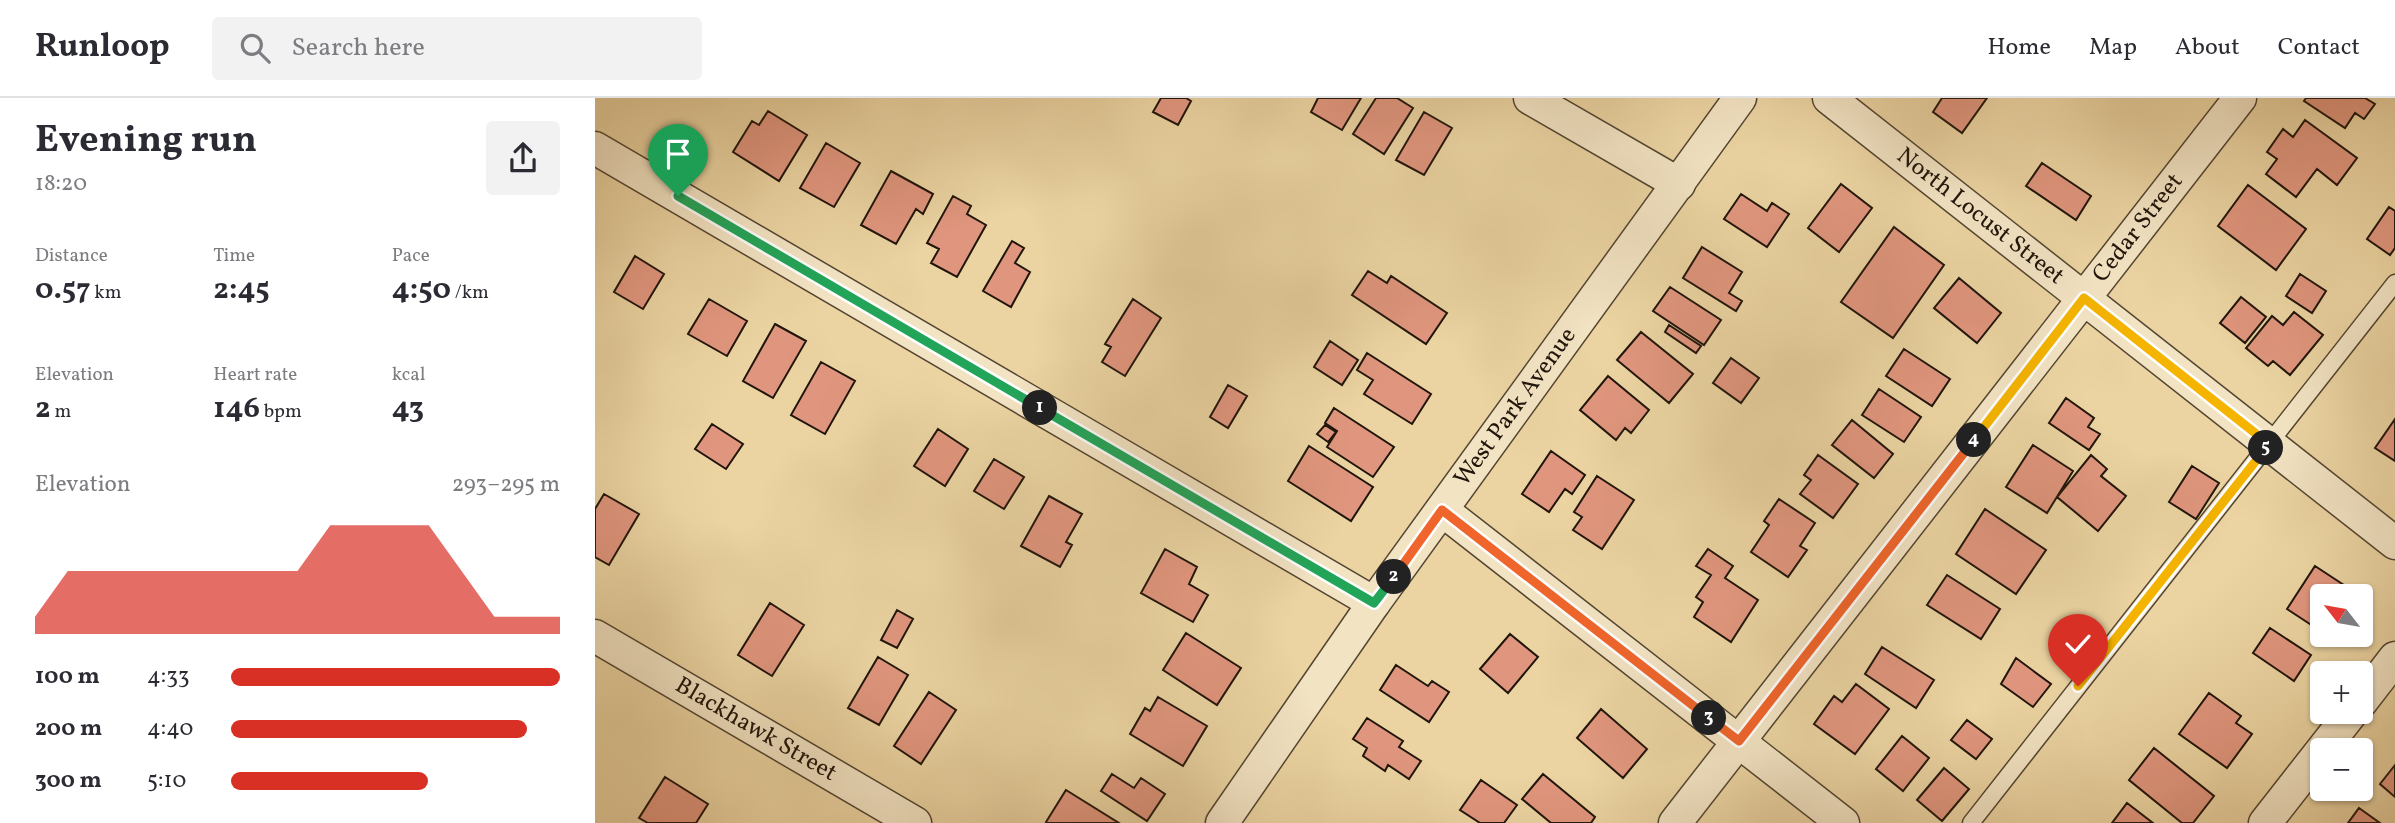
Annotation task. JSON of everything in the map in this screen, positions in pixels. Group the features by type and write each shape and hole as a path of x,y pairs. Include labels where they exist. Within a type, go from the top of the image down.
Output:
{"street":[{"path":"1530,98 1679,184"},
{"name":"West Park Avenue","path":"1222,823 1374,603 1740,98"},
{"name":"North Locust Street","path":"1829,98 2395,542"},
{"name":"Cedar Street","path":"1675,823 2240,98"},
{"path":"595,148 1374,603"},
{"path":"1442,510 1843,823"},
{"name":"Blackhawk Street","path":"595,636 915,823"},
{"path":"2373,686 2395,658"},
{"path":"2265,823 2343,724"}],"lane":[{"path":"1971,823 2395,283"}],"building":[{"path":"1161,98 1186,98 1191,101 1178,125 1153,112"},
{"path":"1318,98 1361,98 1342,130 1311,112"},
{"path":"1376,98 1397,98 1413,108 1384,154 1353,134"},
{"path":"1942,98 1987,98 1962,133 1933,112"},
{"path":"2306,98 2365,98 2375,104 2364,119 2355,113 2345,128 2304,101"},
{"path":"768,111 807,135 779,181 733,152 752,121 759,125"},
{"path":"1424,112 1452,128 1424,175 1396,160"},
{"path":"2305,120 2357,158 2337,185 2317,169 2296,197 2266,174 2277,159 2267,152 2283,129 2293,137"},
{"path":"826,143 860,163 834,207 800,188"},
{"path":"2042,163 2091,196 2076,220 2026,186"},
{"path":"891,171 933,194 923,214 916,209 896,244 861,225"},
{"path":"1841,184 1872,208 1839,252 1808,228"},
{"path":"2248,185 2306,229 2276,270 2218,226"},
{"path":"1741,194 1767,211 1772,203 1789,214 1767,247 1724,219"},
{"path":"953,196 971,206 967,214 986,225 957,277 931,263 939,249 927,243"},
{"path":"2389,207 2395,211 2395,248 2390,255 2367,239"},
{"path":"1894,227 1944,265 1893,338 1841,302"},
{"path":"1012,241 1024,248 1015,263 1030,272 1011,307 983,291"},
{"path":"1702,247 1742,272 1729,293 1742,301 1736,311 1683,278"},
{"path":"635,256 664,274 643,309 614,292"},
{"path":"1368,271 1387,283 1391,276 1447,313 1426,344 1352,295"},
{"path":"2300,274 2326,291 2312,313 2286,296"},
{"path":"1959,278 2001,313 1977,343 1934,308"},
{"path":"1670,287 1721,320 1704,345 1653,311"},
{"path":"2241,297 2266,317 2245,343 2220,323"},
{"path":"709,299 747,321 727,356 688,334"},
{"path":"1133,299 1161,318 1125,376 1102,362 1111,347 1105,344"},
{"path":"2294,312 2323,335 2290,375 2273,361 2268,366 2246,348 2272,316 2283,325"},
{"path":"775,324 806,341 773,398 743,381"},
{"path":"1669,325 1701,346 1696,353 1665,332"},
{"path":"1641,332 1693,374 1669,403 1617,360"},
{"path":"1330,341 1358,360 1342,385 1314,367"},
{"path":"1904,349 1950,379 1932,406 1886,376"},
{"path":"1367,353 1431,394 1412,424 1364,394 1373,380 1357,370"},
{"path":"1731,358 1759,378 1741,403 1713,383"},
{"path":"821,362 855,381 825,434 791,415"},
{"path":"1608,376 1649,410 1631,433 1625,428 1616,440 1580,410"},
{"path":"1228,385 1247,396 1228,428 1210,417"},
{"path":"1879,389 1921,417 1904,442 1862,415"},
{"path":"2066,398 2094,418 2088,427 2100,434 2089,450 2049,423"},
{"path":"1334,408 1394,447 1373,477 1327,447 1337,431 1325,423"},
{"path":"2395,419 2395,461 2375,448"},
{"path":"1852,420 1893,454 1874,478 1832,445"},
{"path":"712,424 743,444 726,469 695,449"},
{"path":"1325,425 1336,432 1328,442 1317,434"},
{"path":"938,429 968,449 945,486 914,466"},
{"path":"2033,445 2073,471 2047,513 2006,487"},
{"path":"1309,446 1373,487 1351,521 1288,481"},
{"path":"1551,451 1585,475 1572,494 1565,489 1549,512 1522,494"},
{"path":"1818,455 1858,484 1833,518 1800,494 1811,480 1804,475"},
{"path":"2091,455 2107,469 2101,476 2126,496 2098,531 2057,497"},
{"path":"994,459 1024,477 1004,509 974,491"},
{"path":"2192,466 2219,483 2196,519 2169,502"},
{"path":"1597,476 1634,500 1602,549 1573,530 1582,517 1574,512"},
{"path":"604,494 639,514 609,565 595,557 595,509"},
{"path":"1049,496 1082,514 1066,542 1072,545 1060,567 1021,546"},
{"path":"1779,499 1815,523 1800,546 1807,550 1788,577 1751,552 1769,525 1764,521"},
{"path":"1985,509 2046,550 2016,594 1956,554"},
{"path":"1165,549 1197,567 1189,584 1208,595 1193,622 1141,593"},
{"path":"1708,549 1733,566 1725,578 1758,600 1731,642 1694,617 1703,602 1696,597 1711,575 1696,566"},
{"path":"2315,566 2342,584 2310,584 2310,624 2287,609"},
{"path":"1947,575 2000,609 1981,639 1927,605"},
{"path":"770,603 804,625 772,676 738,655"},
{"path":"897,610 913,619 897,648 881,640"},
{"path":"2270,628 2311,655 2294,681 2253,653"},
{"path":"1186,633 1241,668 1217,705 1163,670"},
{"path":"1510,634 1538,657 1508,693 1480,669"},
{"path":"1882,647 1934,680 1916,708 1865,674"},
{"path":"878,657 908,675 879,725 848,708"},
{"path":"2016,658 2051,684 2033,707 2001,684"},
{"path":"1396,665 1428,686 1432,681 1449,692 1429,722 1380,690"},
{"path":"1856,684 1889,709 1855,754 1814,724 1834,696 1842,702"},
{"path":"929,692 956,710 921,764 894,746"},
{"path":"2209,693 2241,716 2236,723 2252,734 2227,768 2179,734"},
{"path":"1158,697 1207,726 1183,766 1130,734 1145,708 1150,711"},
{"path":"1601,709 1647,749 1623,778 1577,738"},
{"path":"1367,718 1403,741 1399,747 1421,761 1409,779 1388,765 1385,771 1363,756 1367,748 1353,739"},
{"path":"1967,720 1992,739 1976,759 1951,740"},
{"path":"1902,736 1929,758 1903,791 1876,769"},
{"path":"2154,748 2214,796 2193,823 2182,823 2129,780"},
{"path":"2395,765 2395,797 2380,784"},
{"path":"1944,768 1969,789 1942,821 1917,800"},
{"path":"1112,774 1134,788 1141,778 1165,794 1147,821 1101,791"},
{"path":"1543,774 1595,817 1591,823 1551,823 1522,799"},
{"path":"665,777 708,804 696,823 648,823 639,818"},
{"path":"1481,780 1517,805 1504,823 1480,823 1460,810"},
{"path":"1066,790 1119,823 1046,822"},
{"path":"2127,803 2153,823 2112,823"},
{"path":"2359,808 2380,823 2348,823"}],"route":[{"path":"678,196 1374,603 1442,510 1739,741 2084,298 2269,444 2078,686"}]}
